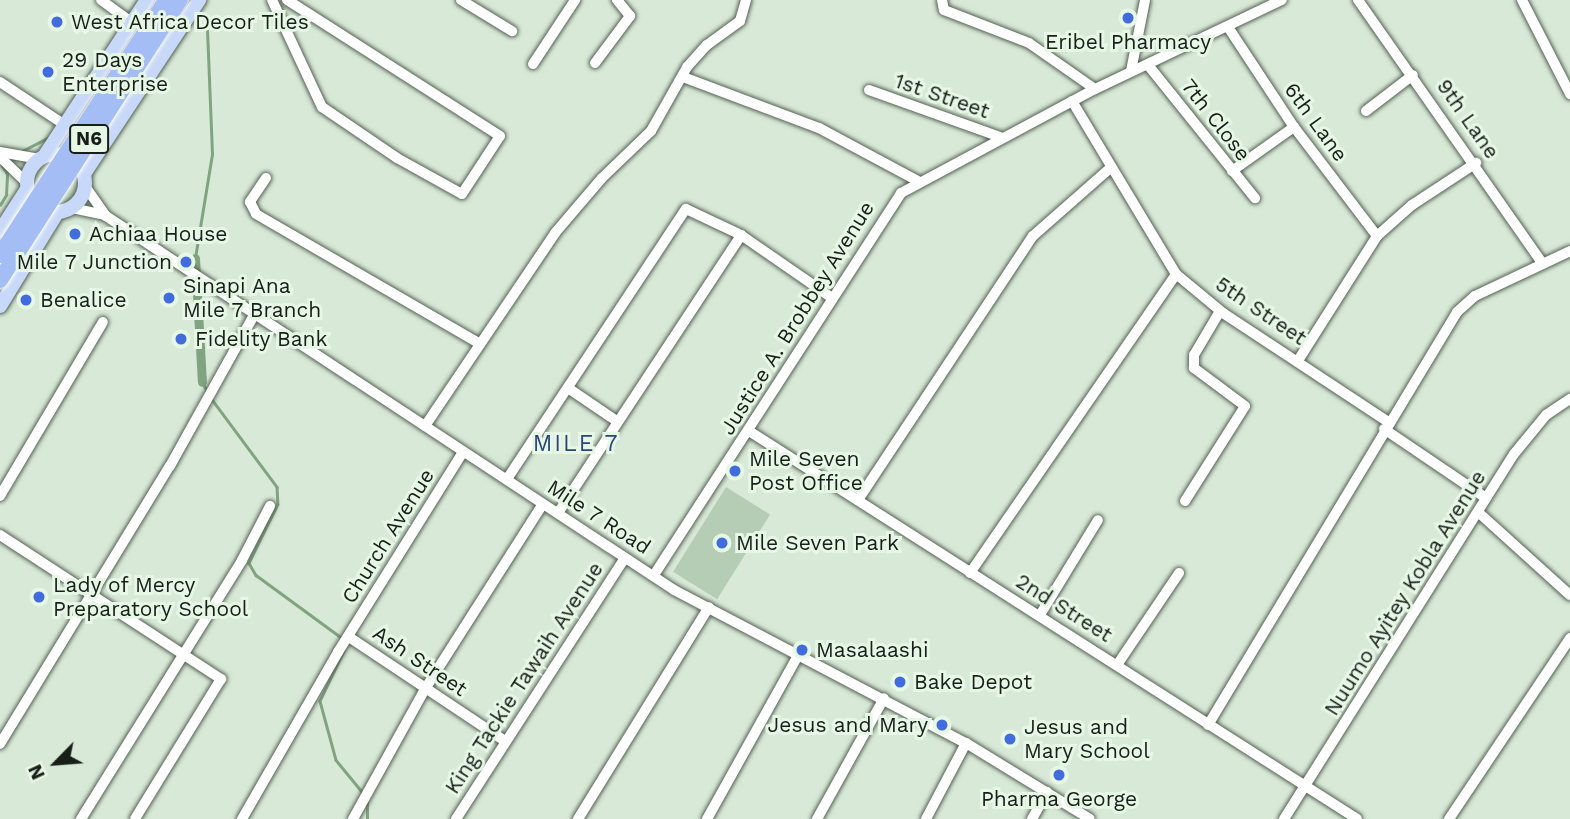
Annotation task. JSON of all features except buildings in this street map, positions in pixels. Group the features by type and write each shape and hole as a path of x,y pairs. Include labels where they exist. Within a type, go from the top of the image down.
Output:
{"highway":[{"name":"N6","path":"0,255 166,0"},
{"name":"N6","path":"0,279 180,0"}],"main road":[{"path":"0,231 42,157 147,0"},
{"path":"0,306 57,213 72,208 85,180 199,0"},
{"path":"42,157 61,154 75,160 85,180"},
{"path":"27,185 33,201 57,213"}],"street":[{"path":"101,0 131,23"},
{"path":"272,0 322,107 397,159 462,194 500,136 287,0"},
{"path":"461,0 512,30"},
{"path":"533,64 575,0"},
{"path":"595,63 630,16 617,0"},
{"path":"425,426 555,233 602,178 651,131 683,77 707,45 740,21 746,0"},
{"path":"942,0 944,10 1028,43 1094,89"},
{"path":"1131,72 1145,0"},
{"name":"Justice A. Brobbey Avenue","path":"654,575 896,198 918,181 1094,89 1282,0"},
{"name":"9th Lane","path":"1358,0 1476,163 1542,262"},
{"path":"1522,0 1570,94"},
{"name":"6th Lane","path":"1228,27 1294,127 1377,236"},
{"name":"7th Close","path":"1148,65 1255,198"},
{"path":"1366,110 1413,75"},
{"path":"683,77 819,128 918,181"},
{"path":"0,82 65,125"},
{"name":"1st Street","path":"869,90 1003,138"},
{"name":"5th Street","path":"1072,101 1109,169 1176,274 1220,311 1299,359 1486,498"},
{"path":"1232,171 1294,127"},
{"path":"0,155 42,157"},
{"path":"0,155 27,185"},
{"path":"1299,359 1377,236 1412,205 1476,163"},
{"path":"858,500 1033,236 1109,169"},
{"path":"266,178 250,202 256,214 480,344"},
{"path":"85,180 106,216"},
{"path":"72,208 106,216"},
{"path":"507,480 686,209 741,234 832,298"},
{"name":"Mile 7 Road","path":"106,216 625,558 709,607 966,743 1090,819"},
{"path":"558,513 741,234"},
{"path":"1208,725 1386,425 1464,305 1542,262 1570,251"},
{"path":"970,573 1176,274"},
{"path":"1185,501 1245,406 1194,368 1194,355 1220,311"},
{"path":"0,744 214,389 255,313"},
{"path":"0,496 103,322"},
{"path":"568,388 618,422"},
{"name":"Nuumo Ayitey Kobla Avenue","path":"1284,819 1486,498 1546,415 1570,399"},
{"name":"2nd Street","path":"748,431 1357,819"},
{"name":"Church Avenue","path":"242,819 338,652 463,452"},
{"path":"353,819 425,689 543,504"},
{"path":"81,819 184,654 270,506"},
{"path":"1478,512 1570,595"},
{"path":"1040,615 1098,520"},
{"path":"0,535 184,654 220,681 135,819"},
{"name":"King Tackie Tawaih Avenue","path":"456,819 625,558"},
{"path":"1117,665 1178,573"},
{"path":"578,819 709,607"},
{"path":"1450,819 1570,638"},
{"name":"Ash Street","path":"347,639 505,741"},
{"path":"707,819 799,654"},
{"path":"817,819 884,698"},
{"path":"926,819 966,743"},
{"path":"1032,819 1047,792"}],"green space":[{"path":"56,160 72,167 79,183 72,199 56,206 40,199 33,183 40,167"},
{"name":"Mile Seven Park","path":"726,487 770,515 717,599 673,572"}],"waterway":[{"path":"195,258 212,154 207,31"},
{"path":"20,152 48,138"},
{"path":"0,205 6,195 7,174 2,166"},
{"path":"195,258 202,382"},
{"path":"202,382 208,392"},
{"path":"211,398 277,487 278,504 249,563 256,575 342,638"},
{"path":"346,647 320,701 336,760 363,793"},
{"path":"367,802 367,819"}],"place":[{"name":"Eribel Pharmacy","path":"1128,18"},
{"name":"West Africa Decor Tiles","path":"57,22"},
{"name":"29 Days Enterprise","path":"48,72"},
{"name":"Achiaa House","path":"75,234"},
{"name":"Mile 7 Junction","path":"186,262"},
{"name":"Sinapi Ana Mile 7 Branch","path":"169,298"},
{"name":"Benalice","path":"26,300"},
{"name":"Fidelity Bank","path":"181,339"},
{"name":"Mile Seven Post Office","path":"735,471"},
{"name":"Mile Seven Park","path":"722,543"},
{"name":"Lady of Mercy Preparatory School","path":"39,597"},
{"name":"Masalaashi","path":"802,650"},
{"name":"Bake Depot","path":"900,682"},
{"name":"Jesus and Mary","path":"942,725"},
{"name":"Jesus and Mary School","path":"1010,739"},
{"name":"Pharma George","path":"1059,775"}],"district":[{"name":"MILE 7","path":"576,444"}]}
